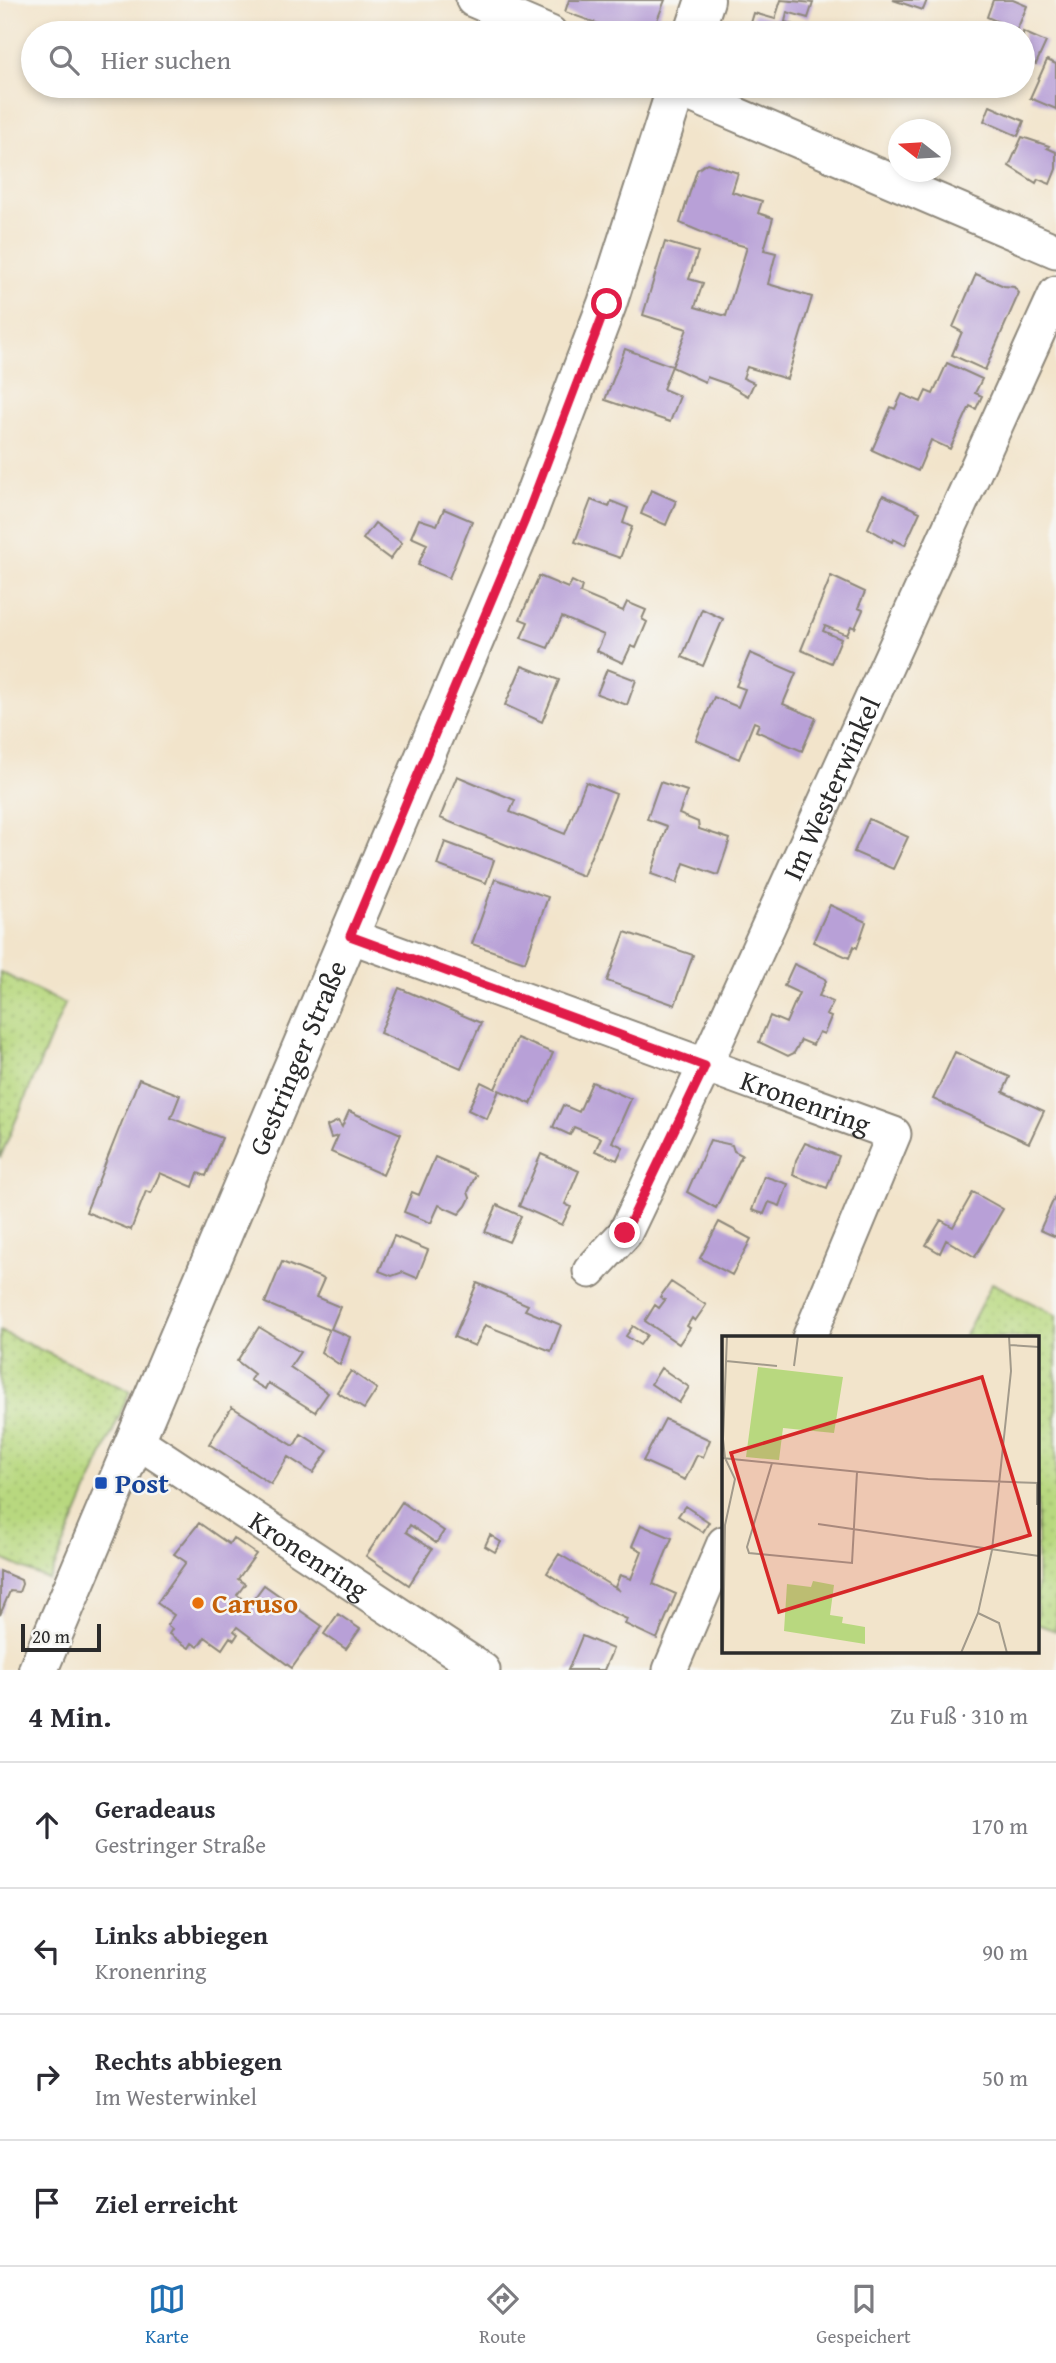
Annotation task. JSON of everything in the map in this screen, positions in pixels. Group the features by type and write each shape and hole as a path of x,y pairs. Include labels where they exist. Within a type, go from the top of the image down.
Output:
{"main road":[{"path":"698,21 705,0"},
{"name":"Gestringer Straße","path":"38,1670 525,520 607,304 671,98"}],"street":[{"path":"473,0 522,21"},
{"path":"700,98 1056,251"},
{"name":"Im Westerwinkel","path":"590,1270 625,1233 705,1066 1056,293"},
{"name":"Kronenring","path":"350,936 894,1134 810,1336"},
{"name":"Kronenring","path":"134,1439 483,1670"},
{"path":"670,1670 722,1545"}],"green space":[{"path":"0,972 65,1004 0,1158"},
{"path":"992,1283 1056,1315 1056,1631 1038,1624 1038,1336 965,1336"},
{"path":"0,1331 130,1391 49,1580 0,1558"}],"building":[{"path":"569,0 665,0 657,21 590,21 565,12"},
{"path":"781,0 813,3 808,18 787,12 785,21 752,21 754,13 775,19"},
{"path":"893,0 927,0 923,10"},
{"path":"993,0 1013,0 1027,6 1021,21 996,21 987,17"},
{"path":"1035,37 1046,42 1035,64"},
{"path":"1047,60 1056,64 1056,109 1030,98 1035,98 1035,87"},
{"path":"990,106 1024,121 1018,136 984,121"},
{"path":"1022,137 1049,146 1047,148 1056,152 1056,169 1050,184 1038,179 1036,183 1009,166"},
{"path":"707,163 738,173 732,192 762,201 758,213 773,218 764,250 776,253 768,284 812,297 787,379 747,367 743,378 754,383 748,396 727,384 707,377 705,382 672,367 687,329 643,315 665,242 698,252 689,279 703,283 695,307 726,316 747,247 718,239 680,223 697,170"},
{"path":"976,274 1004,286 1014,287 1019,293 985,370 952,355 962,332 953,327"},
{"path":"625,349 672,366 663,389 680,396 670,422 605,400"},
{"path":"947,363 982,379 975,393 982,396 976,409 970,406 950,449 931,440 918,471 872,450 891,407 895,409 902,394 921,402 926,391 933,394"},
{"path":"651,490 676,501 666,525 641,514"},
{"path":"883,495 920,512 905,545 893,539 892,542 868,528"},
{"path":"591,500 609,507 611,501 628,508 623,523 632,527 620,558 575,542"},
{"path":"444,509 472,521 449,578 418,565 427,544 411,537 419,519 437,525"},
{"path":"375,523 402,543 390,559 363,539"},
{"path":"539,576 568,588 572,581 582,586 580,593 623,611 627,602 646,610 642,619 647,622 636,648 631,646 623,663 597,651 604,635 562,617 548,648 521,638 528,622 520,619"},
{"path":"831,576 865,592 858,608 863,610 855,628 851,626 847,635 825,626 823,631 841,639 831,663 801,650"},
{"path":"702,609 723,619 703,666 682,657"},
{"path":"750,653 796,673 783,704 816,718 802,751 756,731 759,724 754,722 739,759 696,740 714,697 738,707 745,689 736,686"},
{"path":"522,666 559,680 542,722 505,705"},
{"path":"607,669 636,680 627,705 597,694"},
{"path":"457,776 515,800 510,812 565,834 586,782 616,794 583,876 440,818"},
{"path":"660,782 687,791 679,814 698,822 699,829 730,839 718,875 684,863 677,883 651,874 667,826 647,819"},
{"path":"869,819 908,837 893,869 854,852"},
{"path":"445,842 494,860 486,883 437,865"},
{"path":"495,879 548,897 525,962 472,944"},
{"path":"830,905 866,922 857,948 854,946 849,958 813,942"},
{"path":"625,932 693,955 675,1005 607,981"},
{"path":"794,964 824,978 826,981 819,996 833,1002 826,1015 831,1017 824,1034 819,1032 813,1045 801,1040 794,1053 788,1056 759,1042 770,1016 786,1023 799,993 784,986"},
{"path":"399,988 481,1023 461,1068 380,1033"},
{"path":"517,1038 553,1053 531,1104 499,1090 487,1119 468,1110 481,1082 495,1089"},
{"path":"955,1052 1010,1077 1003,1092 1044,1111 1029,1143 933,1099"},
{"path":"139,1079 180,1095 171,1118 222,1138 206,1176 198,1173 193,1187 160,1173 151,1193 146,1191 131,1230 86,1212"},
{"path":"592,1082 631,1099 612,1142 623,1147 617,1160 595,1151 601,1138 574,1127 570,1135 553,1127 563,1105 579,1112"},
{"path":"349,1111 401,1134 383,1175 331,1152 338,1136 331,1138 327,1126 338,1121 342,1127"},
{"path":"710,1140 732,1145 734,1151 742,1155 716,1208 687,1192"},
{"path":"805,1143 839,1156 827,1188 793,1175 796,1160"},
{"path":"541,1154 579,1171 565,1204 571,1207 562,1225 519,1206"},
{"path":"435,1157 476,1175 468,1192 470,1198 459,1214 439,1205 431,1223 404,1212 412,1192 419,1195"},
{"path":"764,1176 788,1184 780,1206 769,1202 764,1214 752,1210"},
{"path":"973,1192 1003,1209 975,1257 946,1240 940,1253 926,1245 941,1220 953,1227"},
{"path":"1056,1194 1056,1237 1040,1230"},
{"path":"497,1205 521,1216 509,1242 485,1232"},
{"path":"719,1222 751,1239 732,1275 700,1258"},
{"path":"394,1236 428,1250 417,1278 403,1272 392,1276 379,1271"},
{"path":"282,1262 324,1279 316,1297 340,1307 331,1329 350,1337 340,1365 321,1352 329,1330 265,1303"},
{"path":"671,1282 706,1305 695,1321 692,1318 687,1326 690,1328 679,1344 645,1321 655,1305 659,1308 665,1300 660,1297"},
{"path":"477,1283 528,1305 525,1310 561,1325 551,1351 485,1325 475,1346 454,1337"},
{"path":"633,1326 647,1335 640,1345 626,1336"},
{"path":"259,1327 300,1352 290,1367 328,1393 315,1412 268,1383 265,1389 250,1380 254,1374 237,1361"},
{"path":"661,1368 689,1387 679,1403 651,1384"},
{"path":"351,1371 377,1389 364,1409 337,1392"},
{"path":"232,1407 294,1446 301,1434 328,1451 313,1473 288,1457 271,1484 209,1444"},
{"path":"665,1419 710,1440 703,1457 697,1455 685,1480 643,1461"},
{"path":"402,1502 444,1531 436,1543 410,1525 406,1532 432,1549 409,1585 366,1556"},
{"path":"685,1506 709,1522 703,1532 678,1516"},
{"path":"199,1523 229,1544 233,1538 256,1554 238,1579 245,1584 237,1595 250,1604 264,1585 322,1626 292,1668 237,1627 234,1631 238,1634 234,1640 230,1637 222,1649 205,1637 198,1647 192,1643 189,1648 169,1634 172,1629 167,1625 174,1615 157,1603 186,1562 174,1554"},
{"path":"641,1525 672,1538 653,1584 676,1594 657,1639 625,1624 627,1619 596,1605 547,1573 559,1554 620,1591 615,1587 620,1575 631,1579 642,1551 632,1546"},
{"path":"490,1535 501,1542 495,1552 485,1546"},
{"path":"0,1571 21,1580 22,1584 19,1592 10,1591 0,1615"},
{"path":"338,1614 360,1629 346,1649 324,1634"},
{"path":"582,1636 613,1649 604,1670 568,1670"}],"place":[{"name":"Post","path":"101,1483"},
{"name":"Caruso","path":"198,1603"}],"route":[{"path":"607,304 525,520 350,936 705,1066 625,1233"}]}
